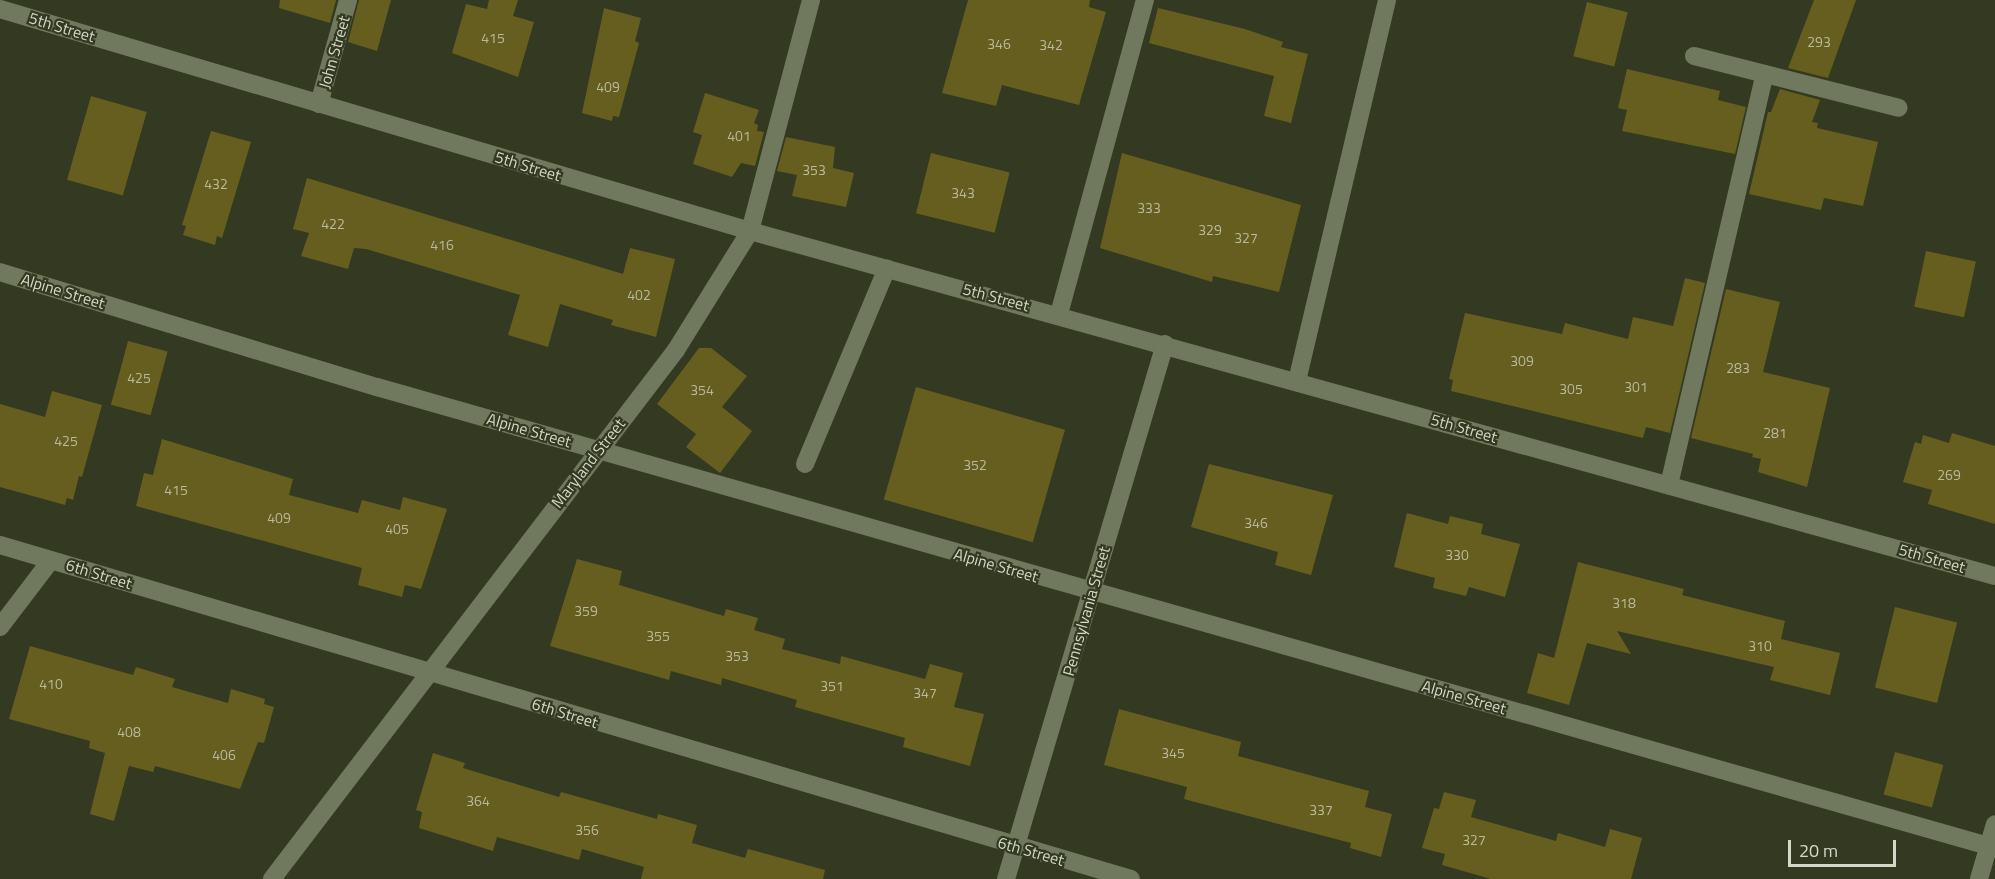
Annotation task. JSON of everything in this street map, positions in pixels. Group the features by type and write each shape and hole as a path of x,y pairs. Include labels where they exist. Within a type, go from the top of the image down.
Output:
{"street":[{"name":"John Street","path":"319,104 348,0"},
{"name":"Maryland Street","path":"272,879 428,671 676,350 750,231 811,0"},
{"path":"1059,314 1144,0"},
{"path":"1297,381 1387,0"},
{"name":"5th Street","path":"0,9 750,231 1059,314 1995,576"},
{"path":"1694,56 1899,108"},
{"path":"1669,485 1765,74"},
{"path":"805,464 887,268"},
{"name":"Alpine Street","path":"0,272 598,450 1992,847"},
{"name":"Pennsylvania Street","path":"1006,879 1165,344"},
{"name":"6th Street","path":"0,545 1016,848 1131,879"},
{"path":"0,627 51,560"},
{"path":"1979,879 1992,847 1995,824"}],"building":[{"path":"280,0 336,0 330,23 279,8"},
{"path":"359,0 391,0 377,51 348,42"},
{"path":"489,0 518,0 513,16 534,22 518,77 452,53 466,4 487,9"},
{"path":"968,0 1090,0 1089,7 1106,12 1079,105 1002,85 996,106 942,93"},
{"path":"1814,0 1856,0 1828,78 1788,68"},
{"path":"1587,2 1628,12 1614,66 1573,56"},
{"path":"604,8 641,18 635,41 639,43 619,117 613,116 612,121 582,113"},
{"path":"1158,8 1245,29 1283,42 1281,47 1308,54 1291,123 1264,116 1274,76 1149,43"},
{"path":"1627,69 1720,91 1718,100 1746,107 1735,154 1622,131 1627,110 1618,108"},
{"path":"1780,89 1820,100 1812,122 1818,123 1817,128 1878,142 1863,206 1824,198 1821,210 1749,194 1768,112 1771,112"},
{"path":"705,93 759,110 754,123 758,125 757,131 764,132 755,166 741,163 732,177 693,164 702,135 693,132"},
{"path":"91,96 147,112 123,196 67,180"},
{"path":"211,131 251,142 222,238 217,236 215,245 183,235 186,226 182,225"},
{"path":"786,137 835,147 833,168 854,173 846,207 792,196 797,175 777,171"},
{"path":"931,153 1010,173 995,233 916,213"},
{"path":"1122,153 1301,205 1279,292 1213,276 1212,282 1100,248"},
{"path":"307,178 623,274 630,248 675,259 656,337 611,325 613,320 560,304 548,347 508,335 520,295 366,249 354,248 348,269 301,256 309,233 293,229"},
{"path":"1926,251 1976,262 1964,317 1914,307"},
{"path":"1685,278 1705,283 1670,433 1646,427 1643,438 1451,391 1453,380 1449,379 1465,313 1562,334 1565,323 1628,339 1633,317 1673,326"},
{"path":"1726,289 1780,302 1763,372 1830,388 1807,487 1758,472 1761,459 1752,457 1753,454 1691,438"},
{"path":"128,341 168,352 151,415 111,405"},
{"path":"699,348 711,348 747,376 722,407 752,431 720,473 686,447 696,434 657,404"},
{"path":"916,387 1065,430 1033,542 884,499"},
{"path":"52,391 102,405 82,477 79,476 73,500 67,498 65,505 0,487 0,404 45,417"},
{"path":"1952,433 1995,446 1995,524 1928,504 1932,490 1903,482 1915,442 1921,444 1923,435 1949,443"},
{"path":"162,439 293,479 289,495 358,513 362,500 400,510 403,497 447,509 421,589 405,585 402,597 358,585 362,568 136,506 144,473 153,475"},
{"path":"1209,464 1333,495 1311,575 1275,565 1278,552 1191,527"},
{"path":"1407,513 1448,524 1450,516 1483,524 1481,534 1520,544 1505,597 1469,587 1466,596 1433,588 1435,578 1394,567"},
{"path":"577,559 622,571 619,585 724,616 726,609 758,618 754,630 785,639 782,649 840,664 841,656 925,679 930,664 963,673 954,707 984,714 970,766 903,747 905,738 795,707 797,700 722,678 721,685 671,671 669,680 550,646"},
{"path":"1578,562 1684,589 1682,595 1785,621 1781,639 1840,653 1830,695 1770,680 1774,667 1617,631 1631,654 1587,643 1569,705 1527,693 1538,653 1554,658"},
{"path":"1895,607 1957,622 1937,703 1875,688"},
{"path":"30,646 133,675 136,667 175,679 172,687 228,703 231,689 265,699 264,704 274,707 264,743 258,742 240,789 155,766 153,772 129,766 114,821 90,814 105,753 89,748 90,741 9,719"},
{"path":"1119,709 1241,742 1238,756 1369,791 1365,807 1392,814 1381,857 1350,848 1351,843 1184,799 1187,787 1104,765"},
{"path":"1895,752 1943,765 1932,807 1884,795"},
{"path":"433,753 465,763 463,768 559,797 561,792 657,819 658,814 697,825 692,843 745,858 748,849 825,870 823,879 641,879 644,867 582,849 579,860 497,837 493,851 419,828 422,812 416,810"},
{"path":"1444,792 1476,800 1471,817 1556,841 1558,833 1605,847 1610,829 1642,838 1631,879 1491,879 1442,865 1445,854 1422,848 1434,808 1439,809"}]}
